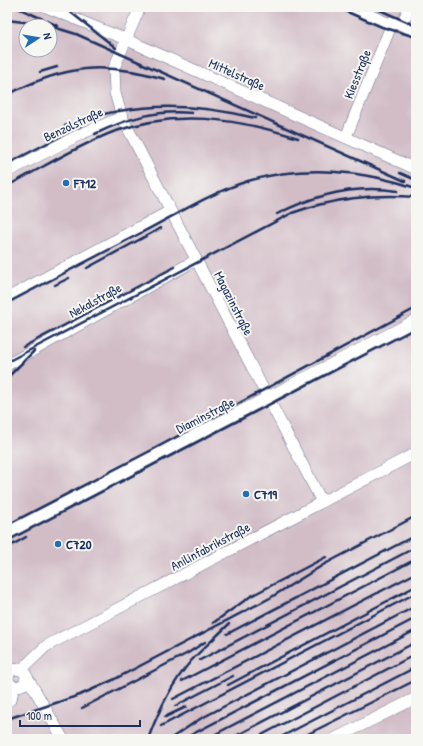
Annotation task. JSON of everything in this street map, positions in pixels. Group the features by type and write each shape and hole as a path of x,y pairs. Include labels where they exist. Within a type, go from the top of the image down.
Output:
{"street":[{"name":"Mittelstraße","path":"46,7 125,39 416,169"},
{"name":"Benzolstraße","path":"7,172 81,134 122,117 115,93 114,68 125,39 140,7"},
{"path":"351,7 416,31"},
{"name":"Kiesstraße","path":"346,137 396,24 410,7"},
{"name":"Magazinstraße","path":"122,117 267,399 322,502"},
{"path":"7,298 170,211"},
{"name":"Nekalstraße","path":"7,365 196,260"},
{"name":"Diaminstraße","path":"7,533 267,399 416,320"},
{"name":"Anilinfabrikstraße","path":"24,673 46,646 416,453"},
{"path":"14,687 8,680 8,671 13,669 24,673 46,706 63,739"},
{"path":"14,687 21,686 26,681 24,673"},
{"path":"7,702 11,699 14,687"},
{"path":"334,739 416,698"}],"shaded area":[{"path":"7,7 416,7 416,739 7,739"}],"railway":[{"path":"16,7 40,18"},
{"path":"64,7 116,48"},
{"path":"336,7 382,27 416,37"},
{"path":"373,7 416,26"},
{"path":"7,20 18,21"},
{"path":"58,28 76,34 405,181"},
{"path":"40,72 57,67"},
{"path":"7,95 47,77 84,69 103,68 122,70 143,73 165,79"},
{"path":"65,126 112,112 159,107 207,109 255,118"},
{"path":"95,134 142,116 166,112 192,113"},
{"path":"7,186 100,137 137,125 160,120 206,119 228,121 251,125 298,138"},
{"path":"7,164 82,125"},
{"path":"7,303 206,198 248,181 269,176 311,171 375,177 416,188"},
{"path":"400,173 416,180"},
{"path":"277,214 306,201 336,192 366,189 398,191"},
{"path":"7,362 292,213 323,204 353,198 384,196 416,197"},
{"path":"87,268 161,228"},
{"path":"23,347 175,267"},
{"path":"55,285 69,278"},
{"path":"7,525 150,451 416,308"},
{"path":"7,541 416,328"},
{"path":"7,378 34,351"},
{"path":"7,719 80,695 113,680 270,598 323,565 416,516"},
{"path":"227,634 416,535"},
{"path":"7,548 26,537"},
{"path":"200,660 416,547"},
{"path":"213,623 251,596 326,557"},
{"path":"182,681 416,559"},
{"path":"173,699 416,573"},
{"path":"228,685 416,586"},
{"path":"161,726 416,593"},
{"path":"170,739 200,719 416,606"},
{"path":"183,739 416,618"},
{"path":"148,739 161,708 184,670 191,661 229,624"},
{"path":"206,739 416,630"},
{"path":"82,708 188,653 205,642"},
{"path":"230,739 416,642"},
{"path":"254,739 416,654"},
{"path":"277,739 416,667"},
{"path":"175,706 233,676"},
{"path":"298,739 416,680"},
{"path":"165,717 186,707"}],"place":[{"name":"F712","path":"66,183"},
{"name":"C719","path":"246,494"},
{"name":"C720","path":"58,544"}]}
